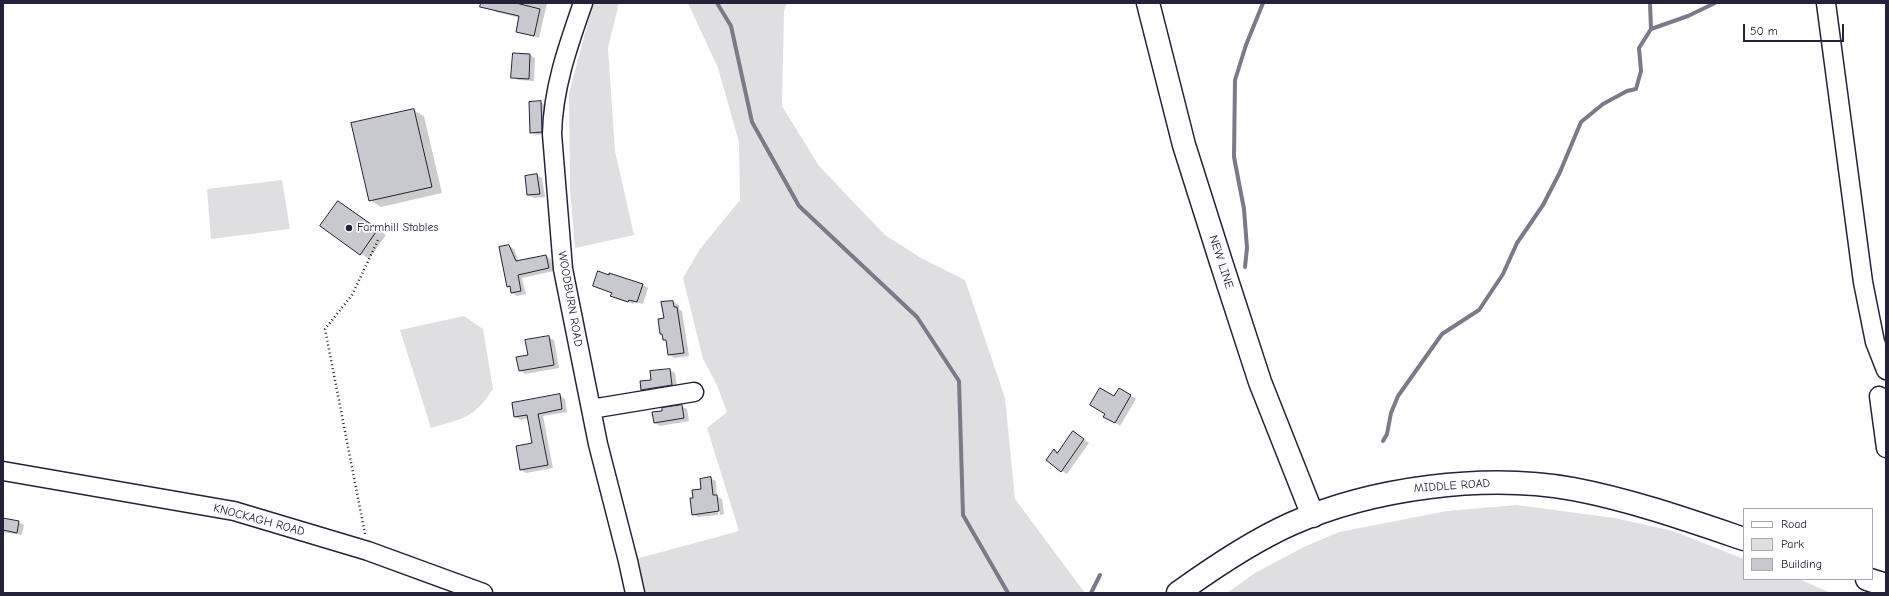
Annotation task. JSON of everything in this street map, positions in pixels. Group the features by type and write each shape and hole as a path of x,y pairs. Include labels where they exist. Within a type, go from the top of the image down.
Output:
{"main road":[{"name":"NEW LINE","path":"1148,3 1184,145 1221,262 1260,382 1313,516"},
{"name":"MIDDLE ROAD","path":"1178,593 1232,555 1292,524 1358,500 1409,490 1472,484 1521,484 1571,489 1620,500 1743,538"},
{"path":"1870,580 1886,585"}],"street":[{"name":"WOODBURN ROAD","path":"583,3 560,75 553,110 552,134 562,269 591,409 634,593"},
{"path":"1826,3 1863,282 1875,342 1886,370"},
{"path":"591,409 694,392"},
{"path":"1882,406 1886,448"},
{"name":"KNOCKAGH ROAD","path":"3,471 234,511 368,551 483,593"}],"path":[{"path":"368,551 325,329 352,295 379,238"}],"green space":[{"path":"593,3 619,3 608,48 615,151 634,235 575,248 570,188 569,93"},
{"path":"688,3 787,3 784,11 782,106 819,166 885,235 921,258 965,280 1005,398 1015,499 1085,593 641,593 632,560 739,531 707,428 727,412 717,385 703,359 683,278 700,249 740,200 739,142 718,68"},
{"path":"282,180 290,229 211,239 207,189"},
{"path":"464,316 483,329 493,389 480,406 467,416 431,428 400,330"},
{"path":"1517,505 1614,518 1673,531 1743,559 1743,580 1801,580 1831,593 1227,593 1255,573 1304,547 1339,532 1447,511"}],"building":[{"path":"481,3 516,3 540,9 534,36 516,32 519,16 480,7"},
{"path":"513,53 530,54 529,79 511,78"},
{"path":"541,101 542,132 530,133 529,102"},
{"path":"414,109 432,187 369,201 351,123"},
{"path":"537,174 540,194 527,195 525,176"},
{"name":"Farmhill Stables","path":"338,201 378,229 360,255 320,226"},
{"path":"509,245 516,261 546,255 549,268 518,275 521,291 511,293 510,286 507,287 499,247"},
{"path":"598,271 643,284 637,302 629,300 628,302 610,296 612,293 593,286"},
{"path":"673,301 674,307 677,307 684,353 668,355 666,340 663,340 662,334 660,334 658,319 664,318 661,302"},
{"path":"549,336 554,365 519,371 516,357 528,355 525,340"},
{"path":"670,369 672,385 641,390 640,381 651,380 650,371"},
{"path":"1100,388 1114,396 1119,388 1131,395 1115,423 1103,417 1105,414 1090,405"},
{"path":"560,394 562,409 538,414 548,465 520,470 516,446 532,443 527,415 514,417 512,403"},
{"path":"682,405 684,418 654,423 652,412 662,411 662,408"},
{"path":"1073,431 1084,439 1061,472 1046,460 1054,449 1057,453"},
{"path":"711,477 713,495 717,495 719,511 692,515 690,498 693,498 692,490 701,489 700,479"},
{"path":"3,518 19,521 17,533 3,530"}],"waterway":[{"path":"717,3 731,26 752,122 799,206 917,317 959,381 963,515 1008,593"},
{"path":"1245,267 1247,248 1244,209 1234,157 1235,80 1246,45 1263,3"},
{"path":"1650,3 1651,29"},
{"path":"1383,441 1387,434 1391,413 1398,396 1442,334 1479,310 1503,274 1517,243 1543,205 1560,172 1581,122 1603,104 1627,91 1636,89 1641,71 1639,48 1651,29 1688,16 1715,3"},
{"path":"1091,593 1100,575"}],"place":[{"name":"Farmhill Stables","path":"349,228"}]}
